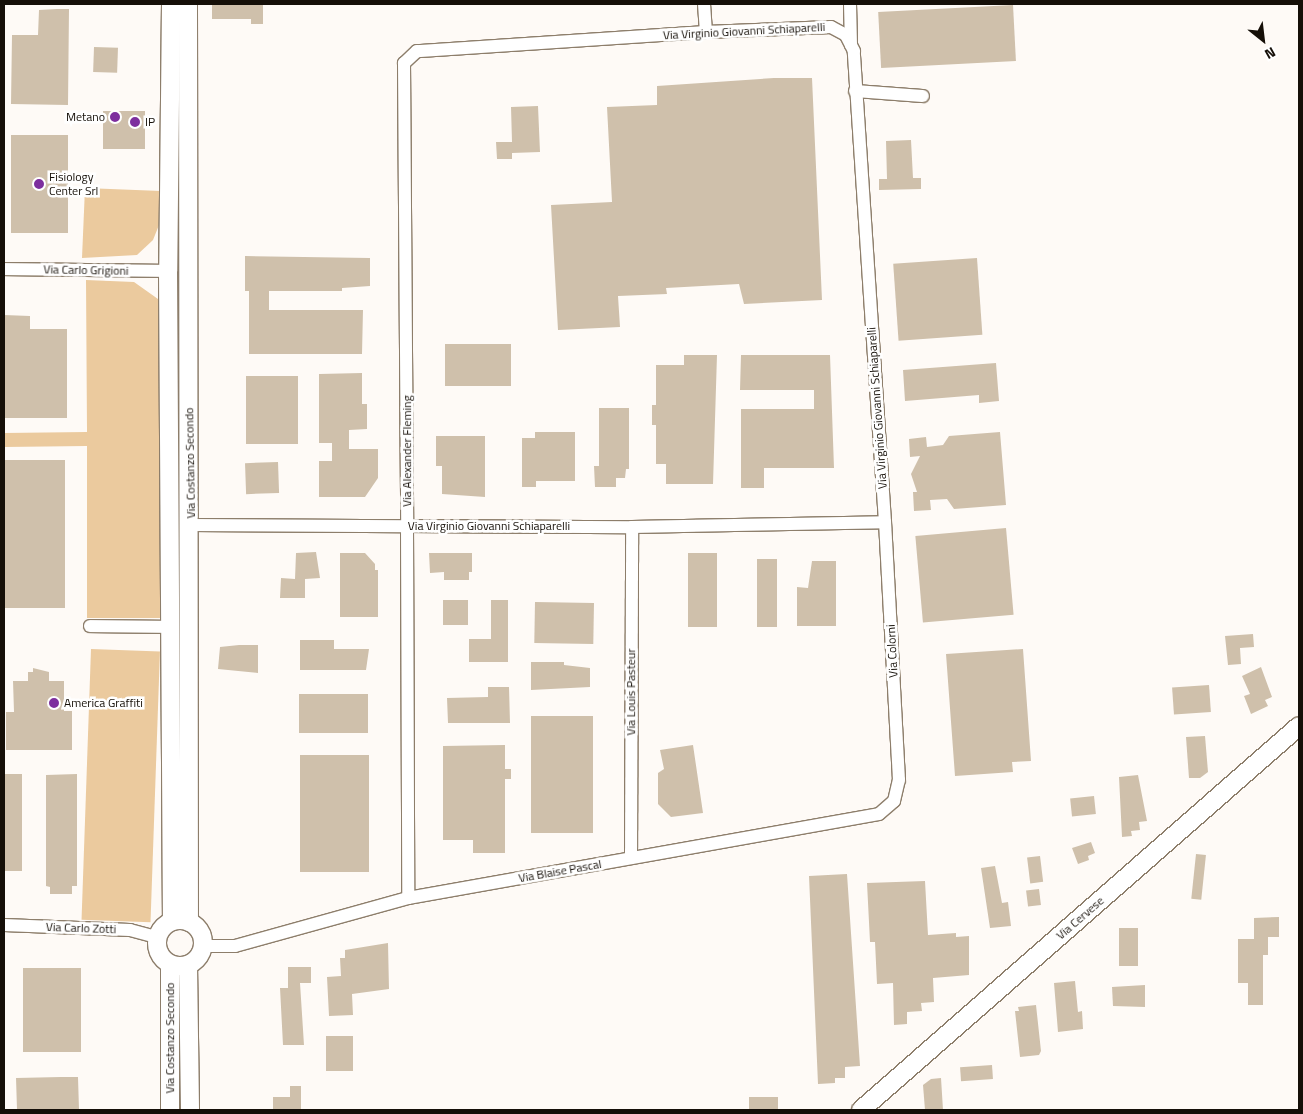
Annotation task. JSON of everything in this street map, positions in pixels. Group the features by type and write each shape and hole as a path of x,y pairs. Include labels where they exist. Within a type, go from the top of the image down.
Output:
{"street":[{"name":"Via Costanzo Secondo","path":"172,4 168,271 172,627 181,922"},
{"name":"Via Costanzo Secondo","path":"181,922 191,525 188,4"},
{"path":"704,4 706,32"},
{"path":"850,4 851,45"},
{"name":"Via Virginio Giovanni Schiaparelli","path":"191,525 632,527 885,522 855,91 851,45 846,35 831,27 706,32 417,52 404,64"},
{"name":"Via Alexander Fleming","path":"404,64 408,898"},
{"path":"855,91 923,96"},
{"name":"Via Carlo Grigioni","path":"4,269 168,271"},
{"name":"Via Colorni","path":"885,522 899,780"},
{"name":"Via Louis Pasteur","path":"631,858 632,527"},
{"path":"90,626 172,627"},
{"name":"Via Cervese","path":"861,1110 1299,726"},
{"name":"Via Blaise Pascal","path":"203,946 235,946 408,898 879,814 894,801 899,780"},
{"path":"181,922 200,932 203,946 198,958 188,965 170,965 160,956 157,937 181,922"},
{"name":"Via Carlo Zotti","path":"4,925 130,930 157,937"},
{"name":"Via Costanzo Secondo","path":"170,965 170,1110"},
{"name":"Via Costanzo Secondo","path":"188,965 190,1110"}],"shaded area":[{"path":"175,4 182,4 182,898 175,898"},
{"path":"85,188 161,191 161,220 153,240 137,255 82,258"},
{"path":"86,280 134,282 158,299 164,618 87,618 87,446 4,447 4,433 87,432"},
{"path":"91,649 160,651 151,922 82,920"}],"building":[{"path":"212,4 263,4 263,24 251,24 251,19 212,19"},
{"path":"1013,5 1016,61 881,68 878,12"},
{"path":"69,9 68,105 11,104 12,35 38,35 39,10"},
{"path":"94,47 118,48 117,73 93,72"},
{"path":"774,78 812,78 822,300 744,304 739,284 666,288 667,294 618,296 620,327 558,330 551,205 612,202 607,107 657,105 657,86"},
{"path":"538,106 540,152 512,153 512,159 497,159 496,142 512,142 511,107"},
{"path":"103,111 145,111 145,149 103,149"},
{"name":"Fisiology Center Srl","path":"11,135 68,135 68,233 11,233"},
{"path":"911,140 913,178 921,178 921,189 879,190 879,179 887,179 886,141"},
{"path":"245,256 370,258 370,286 342,288 342,291 269,291 269,310 363,310 362,354 249,354 249,291 245,291"},
{"path":"977,258 982,335 899,341 893,264"},
{"path":"4,315 30,316 30,329 67,329 67,418 4,418"},
{"path":"445,344 511,344 511,386 445,386"},
{"path":"684,355 717,355 713,484 666,484 666,464 656,464 656,425 652,425 652,405 656,405 656,365 684,365"},
{"path":"741,355 830,355 834,468 764,468 764,488 741,488 741,409 814,409 814,390 740,390"},
{"path":"996,363 999,401 979,403 979,395 905,401 903,370"},
{"path":"362,373 362,404 367,404 367,429 349,430 349,449 378,449 378,478 365,497 319,497 319,461 332,461 332,443 319,443 319,374"},
{"path":"246,376 298,376 298,444 246,444"},
{"path":"599,408 629,408 629,469 626,469 625,478 616,478 616,487 595,487 594,466 599,466"},
{"path":"535,432 575,432 575,481 536,481 536,487 522,487 522,438 535,438"},
{"path":"1000,432 1006,505 954,509 947,499 930,500 931,510 914,511 913,492 917,492 911,474 920,456 910,457 909,439 926,437 927,447 943,445 949,436"},
{"path":"436,436 485,436 485,497 442,494 442,466 436,466"},
{"path":"4,460 65,460 65,608 4,608"},
{"path":"278,462 279,493 246,494 245,463"},
{"path":"1006,528 1014,615 923,623 915,536"},
{"path":"316,552 320,578 305,579 305,598 280,598 281,578 295,579 296,553"},
{"path":"340,553 365,553 375,564 375,570 378,570 378,617 340,617"},
{"path":"429,553 472,553 472,572 469,572 469,580 444,580 444,572 430,573"},
{"path":"688,553 717,553 717,627 688,627"},
{"path":"757,559 777,559 777,627 757,627"},
{"path":"812,561 836,561 836,626 797,626 797,587 808,588"},
{"path":"443,600 468,600 468,625 443,625"},
{"path":"491,600 508,600 508,662 469,662 469,639 491,639"},
{"path":"535,602 594,603 593,644 534,643"},
{"path":"1253,634 1254,647 1240,648 1241,664 1228,665 1225,636"},
{"path":"300,640 334,640 334,649 369,649 366,670 300,670"},
{"path":"258,645 258,673 218,669 220,647"},
{"path":"1023,649 1031,761 1012,762 1013,772 955,776 946,654"},
{"path":"531,662 564,662 564,665 590,668 590,687 531,690"},
{"path":"1261,667 1272,697 1265,700 1268,706 1251,714 1244,696 1250,694 1242,676"},
{"path":"33,668 49,672 49,681 64,681 64,711 72,711 72,750 6,750 6,712 14,712 13,681 28,681 28,672 33,672"},
{"path":"1209,685 1211,712 1174,715 1172,688"},
{"path":"488,687 509,687 510,723 448,723 447,698 488,697"},
{"path":"299,694 368,694 368,733 299,733"},
{"path":"531,716 593,716 593,833 531,833"},
{"path":"1205,736 1208,772 1200,778 1189,778 1186,737"},
{"path":"505,745 505,769 511,769 511,779 505,779 505,853 473,853 473,840 443,840 443,746"},
{"path":"693,745 703,813 671,817 658,804 658,773 664,769 660,750"},
{"path":"300,755 369,755 369,872 300,872"},
{"path":"4,774 22,774 22,871 4,871"},
{"path":"77,774 77,886 72,886 72,894 50,894 50,887 46,886 46,775"},
{"path":"1138,775 1147,821 1139,822 1140,830 1131,831 1132,836 1122,837 1119,777"},
{"path":"1094,796 1096,814 1072,816 1070,799"},
{"path":"1091,842 1095,853 1088,856 1089,860 1078,864 1072,848"},
{"path":"1196,854 1206,855 1201,900 1191,899"},
{"path":"1040,856 1043,882 1030,883 1027,858"},
{"path":"995,866 1002,903 1008,902 1011,926 990,928 981,868"},
{"path":"847,874 860,1066 845,1067 845,1078 835,1078 835,1083 818,1084 809,876"},
{"path":"925,881 928,935 956,933 956,937 969,936 969,975 933,978 934,1002 921,1003 922,1011 907,1012 907,1024 894,1025 893,983 877,984 875,942 870,942 867,883"},
{"path":"1039,889 1041,905 1028,906 1026,891"},
{"path":"1279,917 1279,937 1268,937 1268,955 1263,955 1263,1005 1248,1005 1248,983 1238,983 1238,939 1254,939 1254,918"},
{"path":"1119,928 1138,928 1138,966 1119,966"},
{"path":"388,943 389,989 352,994 353,1015 329,1016 327,977 341,976 340,958 345,958 345,950"},
{"path":"288,967 311,967 311,983 300,983 304,1045 283,1045 280,988 288,988"},
{"path":"23,968 81,968 81,1052 23,1052"},
{"path":"1075,981 1078,1012 1082,1011 1083,1029 1058,1032 1054,983"},
{"path":"1145,985 1145,1007 1113,1006 1112,987"},
{"path":"1036,1005 1041,1051 1039,1055 1020,1057 1015,1011 1019,1011 1018,1007"},
{"path":"326,1036 353,1036 353,1071 326,1071"},
{"path":"992,1065 993,1079 961,1081 960,1067"},
{"path":"78,1077 79,1110 17,1110 16,1078"},
{"path":"941,1078 943,1110 925,1110 923,1085 931,1079"},
{"path":"290,1086 301,1086 301,1110 273,1109 273,1097 290,1097"},
{"path":"749,1097 778,1097 778,1110 749,1110"}],"place":[{"name":"Metano","path":"115,117"},
{"name":"IP","path":"135,122"},
{"name":"Fisiology Center Srl","path":"39,184"},
{"name":"America Graffiti","path":"54,703"}]}
